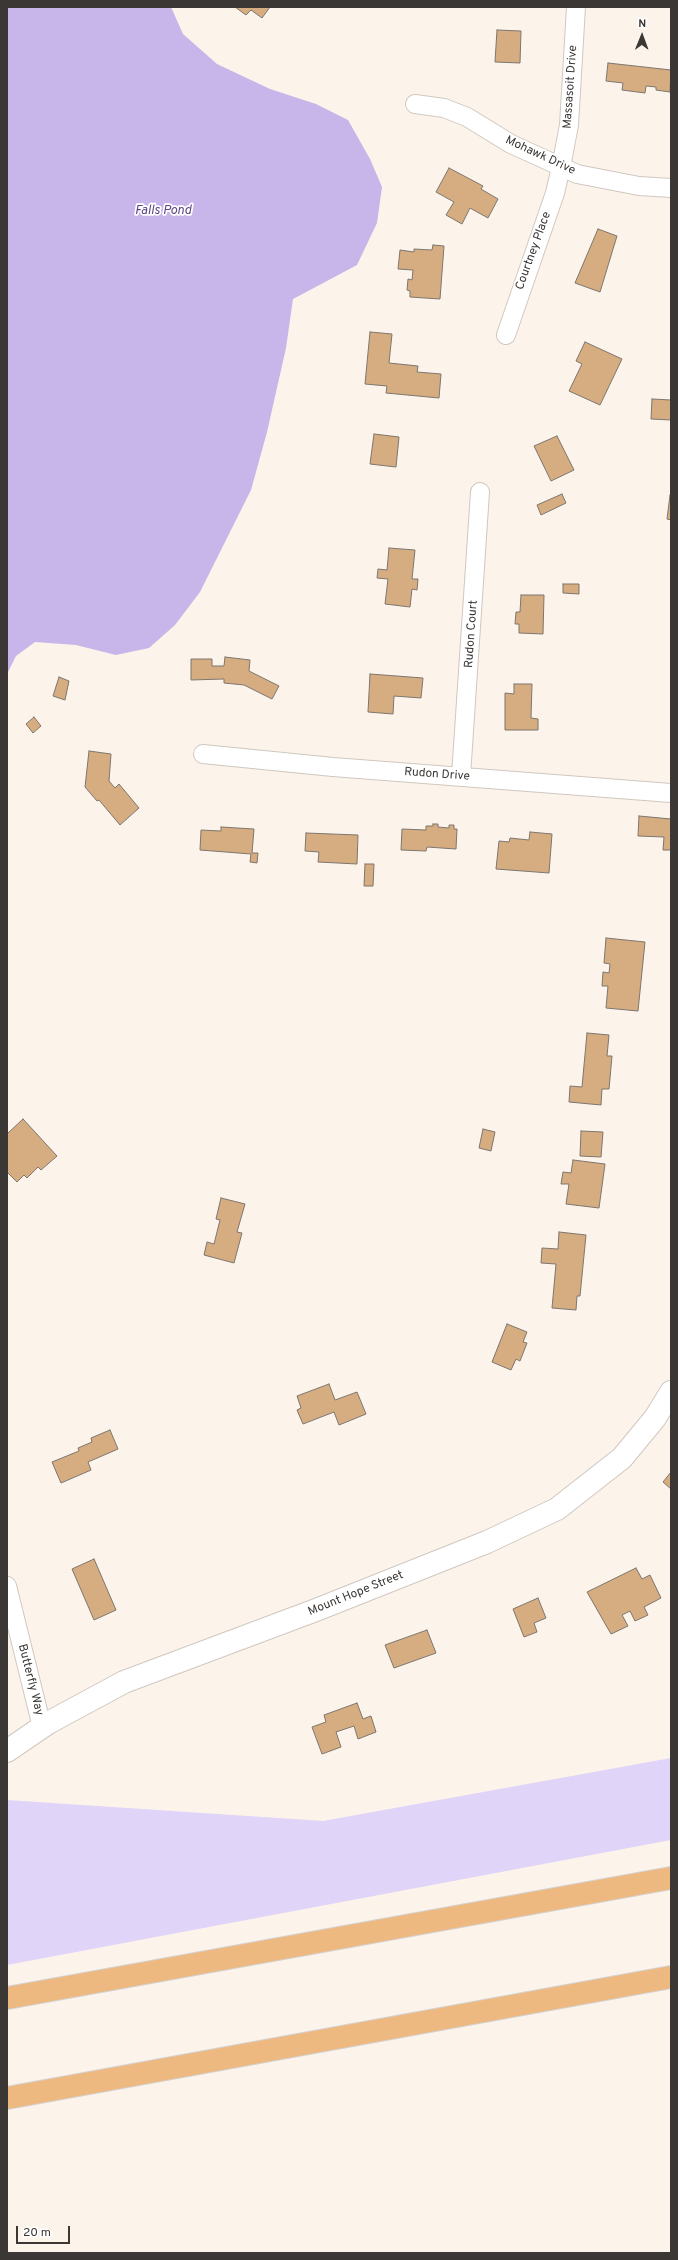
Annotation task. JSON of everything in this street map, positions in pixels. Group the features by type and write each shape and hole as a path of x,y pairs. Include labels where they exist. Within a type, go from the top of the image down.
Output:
{"highway":[{"path":"7,1998 671,1878"},
{"path":"7,2098 671,1977"}],"street":[{"name":"Massasoit Drive","path":"561,166 569,125 576,7"},
{"name":"Mohawk Drive","path":"415,104 444,108 467,117 511,144 577,174 639,186 671,188"},
{"name":"Courtney Place","path":"506,335 556,193 561,166"},
{"name":"Rudon Court","path":"461,776 480,492"},
{"name":"Rudon Drive","path":"203,754 333,767 671,793"},
{"name":"Mount Hope Street","path":"7,1751 42,1727 124,1682 316,1610 487,1542 557,1509 622,1458 655,1418 671,1392"},
{"name":"Butterfly Way","path":"7,1586 42,1727"}],"shaded area":[{"path":"671,1758 671,1840 7,1965 7,1800 323,1821"}],"water":[{"name":"Falls Pond","path":"7,7 171,7 183,34 217,64 270,89 316,104 348,120 370,159 382,187 377,223 357,265 293,299 286,348 267,432 251,490 200,592 175,625 149,648 116,655 76,645 35,642 16,656 7,674"}],"building":[{"path":"235,7 270,7 262,18 251,10 246,15"},
{"path":"497,30 521,31 520,63 495,62"},
{"path":"608,63 671,70 670,92 656,90 656,87 646,86 645,93 622,90 623,83 606,81"},
{"path":"449,168 483,186 481,189 498,199 488,218 470,208 462,224 446,215 454,202 436,192"},
{"path":"598,229 617,236 600,292 575,283"},
{"path":"433,245 444,246 440,299 410,297 410,291 407,290 408,279 412,280 413,270 398,269 400,250 414,252 414,249 432,250"},
{"path":"370,332 392,334 389,363 418,366 417,372 441,374 439,398 386,393 387,386 365,384"},
{"path":"585,342 622,359 600,405 569,391 582,364 576,361"},
{"path":"652,399 671,400 671,420 651,419"},
{"path":"374,434 399,437 396,467 370,464"},
{"path":"557,436 574,470 551,481 534,446"},
{"path":"562,494 566,503 541,515 537,505"},
{"path":"671,495 671,520 667,519"},
{"path":"389,548 415,550 412,579 418,579 417,590 412,589 410,607 385,604 388,579 377,578 378,569 387,570"},
{"path":"563,584 579,584 579,594 563,593"},
{"path":"521,595 544,595 543,634 519,633 519,624 515,624 516,612 520,612"},
{"path":"225,657 250,660 249,671 279,686 272,699 244,685 224,683 224,679 191,680 191,659 212,659 212,666 224,666"},
{"path":"370,674 423,678 421,698 394,696 393,714 368,712"},
{"path":"59,677 69,681 65,700 53,696"},
{"path":"514,684 532,684 531,718 538,719 538,730 505,730 505,693 514,694"},
{"path":"34,717 41,726 33,733 26,724"},
{"path":"89,751 111,754 109,781 115,788 119,784 139,808 120,825 99,800 97,801 85,787"},
{"path":"639,816 671,819 671,850 663,850 664,837 638,836"},
{"path":"433,824 438,824 438,827 449,828 449,825 454,825 454,829 457,829 456,849 427,847 426,851 401,850 402,829 426,830 426,826 433,826"},
{"path":"221,827 254,829 252,853 258,853 257,863 250,862 251,854 200,850 201,830 221,831"},
{"path":"530,832 552,834 549,873 496,869 499,841 509,842 510,838 529,840"},
{"path":"306,833 358,835 357,864 318,862 319,852 305,851"},
{"path":"365,864 374,864 373,886 364,886"},
{"path":"606,938 645,942 638,1011 606,1008 608,986 602,986 603,972 609,973 610,964 604,963"},
{"path":"587,1033 609,1035 607,1056 612,1056 609,1089 602,1089 601,1105 569,1102 570,1086 582,1087"},
{"path":"23,1119 57,1156 41,1170 38,1167 27,1178 24,1175 17,1182 7,1172 7,1134"},
{"path":"483,1129 495,1132 491,1151 479,1148"},
{"path":"581,1131 603,1132 601,1157 580,1156"},
{"path":"573,1160 605,1164 599,1208 566,1204 569,1184 561,1184 563,1172 571,1173"},
{"path":"221,1198 245,1204 237,1232 242,1233 234,1263 204,1255 207,1242 214,1244 220,1220 216,1219"},
{"path":"559,1232 586,1235 580,1296 577,1296 576,1310 552,1308 556,1264 541,1263 542,1248 558,1249"},
{"path":"507,1324 527,1332 523,1342 527,1343 520,1361 516,1359 511,1370 492,1362"},
{"path":"329,1384 335,1400 357,1392 366,1414 339,1425 334,1412 303,1424 297,1410 301,1408 297,1396"},
{"path":"110,1430 118,1449 88,1462 91,1470 61,1483 52,1462 79,1451 78,1448 92,1442 91,1438"},
{"path":"671,1472 671,1489 663,1482"},
{"path":"94,1559 116,1610 94,1620 72,1569"},
{"path":"636,1568 642,1579 650,1575 661,1598 644,1607 648,1615 635,1621 630,1611 622,1615 628,1626 611,1634 587,1592"},
{"path":"538,1598 546,1618 534,1623 537,1632 524,1637 513,1609"},
{"path":"427,1630 436,1653 394,1668 385,1645"},
{"path":"357,1703 363,1719 371,1716 376,1732 358,1739 354,1726 336,1732 341,1747 322,1754 312,1727 326,1722 324,1715"}]}
